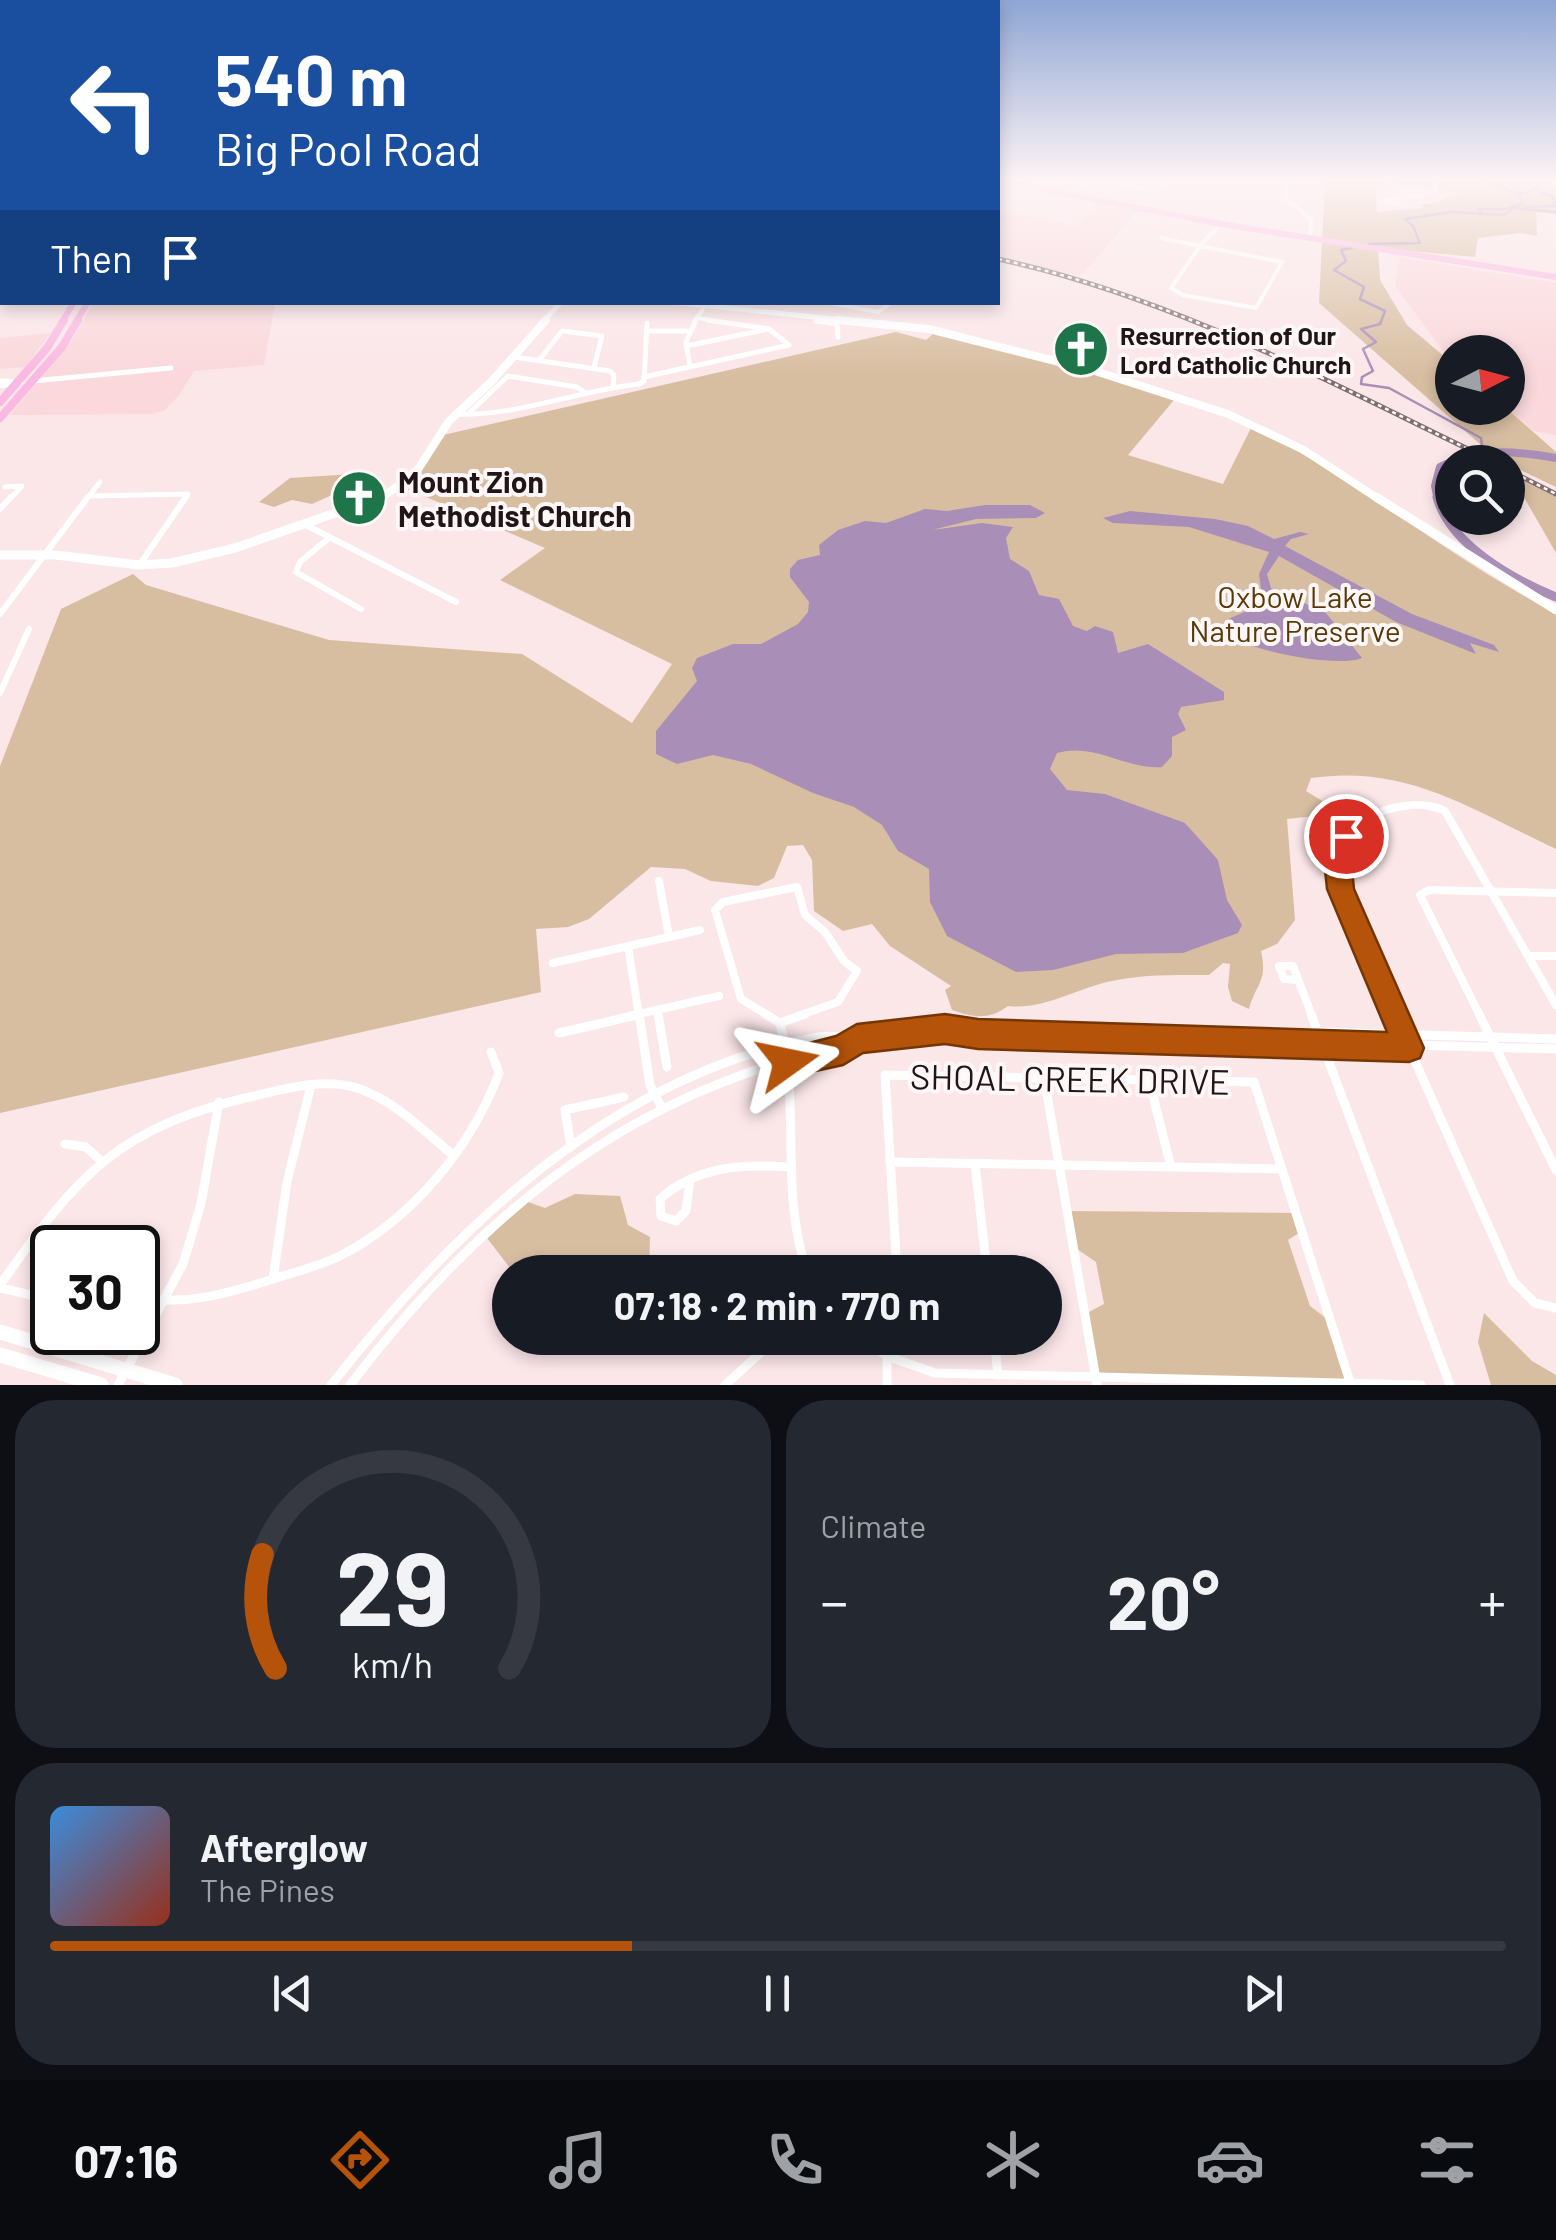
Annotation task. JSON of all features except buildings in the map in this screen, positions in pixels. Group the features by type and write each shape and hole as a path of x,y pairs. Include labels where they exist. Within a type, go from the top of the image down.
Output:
{"main road":[{"path":"1357,246 1556,278"},
{"path":"0,402 48,346 72,305"},
{"path":"0,418 66,341 86,305"}],"street":[{"path":"1200,246 1171,288 1183,295 1253,308 1259,305 1282,262 1203,246"},
{"path":"0,555 46,554 139,564 202,557 370,504 401,487 415,474 461,413 557,305"},
{"path":"696,305 835,321 840,328 838,337"},
{"path":"852,305 878,312"},
{"path":"872,322 888,305"},
{"path":"691,368 686,362 686,332 705,306"},
{"path":"461,413 636,386 644,377 788,345 769,329 696,318"},
{"path":"816,321 930,329 1032,353 1132,382 1255,425 1304,450 1506,582 1556,610"},
{"path":"644,377 647,323"},
{"path":"686,346 769,329"},
{"path":"646,331 686,332"},
{"path":"539,360 562,332 596,333 602,336 594,368"},
{"path":"513,356 613,372 613,387"},
{"path":"0,383 171,368"},
{"path":"461,413 508,376 577,387 584,392"},
{"path":"0,614 100,482"},
{"path":"0,509 22,486 5,487"},
{"path":"89,496 188,494 139,564"},
{"path":"304,524 456,602"},
{"path":"329,538 300,562 296,572 361,609"},
{"path":"0,693 4,671 29,629"},
{"path":"1556,1004 1449,816 1440,807 1406,806 1372,814 1346,836 1338,860 1346,906 1403,1035 1513,1281 1535,1302 1556,1308"},
{"path":"659,880 670,937"},
{"path":"780,1023 838,1002 857,970 842,962 834,942 804,917 798,887 723,902 714,910 741,999 780,1023 788,1046 794,1109 789,1167 791,1224 801,1255"},
{"path":"1556,892 1429,890 1420,895 1556,1170"},
{"path":"553,963 700,930"},
{"path":"628,946 650,1085 662,1108"},
{"path":"1528,956 1556,956"},
{"path":"1298,980 1450,1385"},
{"path":"560,1032 719,996"},
{"path":"657,1010 667,1067"},
{"path":"331,1385 452,1244 524,1180 656,1096 741,1059 788,1046 841,1034 857,1039 945,1029 978,1034 1323,1046 1556,1050"},
{"path":"1204,1039 1318,1032 1556,1038"},
{"path":"350,1385 418,1300 529,1193 662,1108 788,1062 843,1050 857,1039"},
{"path":"160,1302 209,1300 314,1267 368,1239 404,1207 475,1131 499,1073 491,1052"},
{"name":"SHOAL CREEK DRIVE","path":"890,1162 885,1074 1254,1082 1282,1169"},
{"path":"1044,1077 1097,1381"},
{"path":"1149,1080 1171,1167"},
{"path":"30,1294 0,1287 63,1196 99,1159 169,1117 219,1102 332,1084 371,1094 453,1155"},
{"path":"273,1279 287,1182 310,1085"},
{"path":"571,1147 565,1110 624,1097"},
{"path":"122,1378 165,1303 193,1238 219,1102"},
{"path":"66,1144 86,1147 99,1159"},
{"path":"895,1255 890,1162 1282,1169 1350,1384"},
{"path":"974,1164 985,1255"},
{"path":"690,1179 686,1212 676,1221 661,1216 660,1199 668,1190 690,1179 726,1167 789,1167"},
{"path":"0,1332 122,1378 175,1385"},
{"path":"0,1355 101,1385"},
{"path":"724,1385 758,1355"},
{"path":"996,1355 998,1375"},
{"path":"888,1385 888,1356 935,1373 1097,1381 1421,1385"}],"shaded area":[{"path":"1000,246 1107,246 1081,276 1000,258"},
{"path":"1400,257 1556,283 1556,435 1534,431 1525,424 1525,335 1435,335 1435,340 1395,286"},
{"path":"92,305 275,305 264,365 194,371 165,410 152,414 10,415 72,340"},
{"path":"51,333 25,367 0,369 0,338"},
{"path":"985,505 1030,505 1045,513 1036,518 976,519 932,530 982,523 1013,527 1006,538 1010,559 1029,571 1039,595 1059,599 1073,626 1087,631 1095,626 1113,632 1118,653 1148,644 1224,692 1224,700 1181,707 1178,714 1186,730 1172,737 1172,756 1162,767 1071,751 1057,753 1050,769 1067,790 1105,794 1185,823 1218,860 1227,900 1242,925 1238,933 1183,953 1116,954 1053,970 1016,972 947,936 930,902 929,869 898,851 882,825 854,807 751,764 713,755 677,764 656,754 656,731 697,681 692,668 697,658 733,644 761,644 798,624 808,612 809,602 790,577 790,569 798,560 820,555 819,545 838,530 865,521 886,523 925,509 947,511"},
{"path":"1130,511 1215,519 1248,526 1274,539 1300,532 1309,534 1291,539 1285,546 1412,614 1494,645 1499,652 1470,643 1476,654 1396,622 1279,556 1267,574 1271,588 1326,613 1362,658 1315,660 1240,641 1229,634 1226,620 1263,604 1259,574 1269,552 1189,527 1113,523 1103,518"}],"green space":[{"path":"1322,246 1477,246 1475,257 1378,248 1380,280 1407,325 1435,349 1435,405 1319,303"},
{"name":"Oxbow Lake Nature Preserve","path":"896,332 926,340 934,333 1109,378 1174,400 1128,455 1223,484 1252,426 1556,613 1556,849 1467,806 1409,784 1346,775 1311,778 1306,791 1342,813 1287,819 1295,920 1277,944 1261,951 1262,976 1249,1009 1232,1001 1228,987 1230,964 1223,963 1209,975 1120,979 1046,1002 1008,1006 981,1016 952,1010 945,990 951,986 890,946 872,924 843,931 814,911 812,860 803,845 787,846 774,878 758,886 711,881 685,869 651,867 589,919 568,927 536,929 541,992 0,1113 0,766 61,609 133,574 146,585 329,640 522,654 632,723 672,664 500,580 545,548 405,488 419,475 443,435"},
{"path":"1458,425 1525,425 1556,452 1556,487 1525,472 1525,445 1481,445"},
{"path":"353,474 362,493 351,498 332,495 312,504 292,500 274,507 259,502 290,478"},
{"path":"1525,480 1556,496 1556,553 1525,499"},
{"path":"575,1194 620,1196 628,1225 650,1237 649,1255 500,1255 487,1238 528,1202 545,1208"},
{"path":"1068,1211 1296,1213 1302,1231 1288,1240 1310,1306 1331,1322 1350,1383 1096,1377 1085,1314 1104,1304 1096,1262 1074,1247"},
{"path":"1484,1313 1532,1361 1556,1375 1556,1385 1491,1385 1478,1342"}],"waterway":[{"path":"1351,248 1341,250 1346,261 1334,270 1364,287 1360,299 1385,311 1380,324 1361,329 1376,342 1363,349 1373,371 1362,377 1361,384 1389,388 1481,438 1482,445"},
{"path":"1525,454 1556,458"},
{"path":"1460,535 1503,571 1556,597"}],"railway":[{"path":"1000,260 1128,296 1190,320 1460,445"},
{"path":"1525,478 1556,494"}],"place":[{"name":"Resurrection of Our Lord Catholic Church","path":"1081,349"},
{"name":"Mount Zion Methodist Church","path":"359,498"}],"route":[{"path":"788,1062 843,1050 857,1039 945,1029 978,1034 1409,1048 1340,889 1338,860 1346,836"}]}
